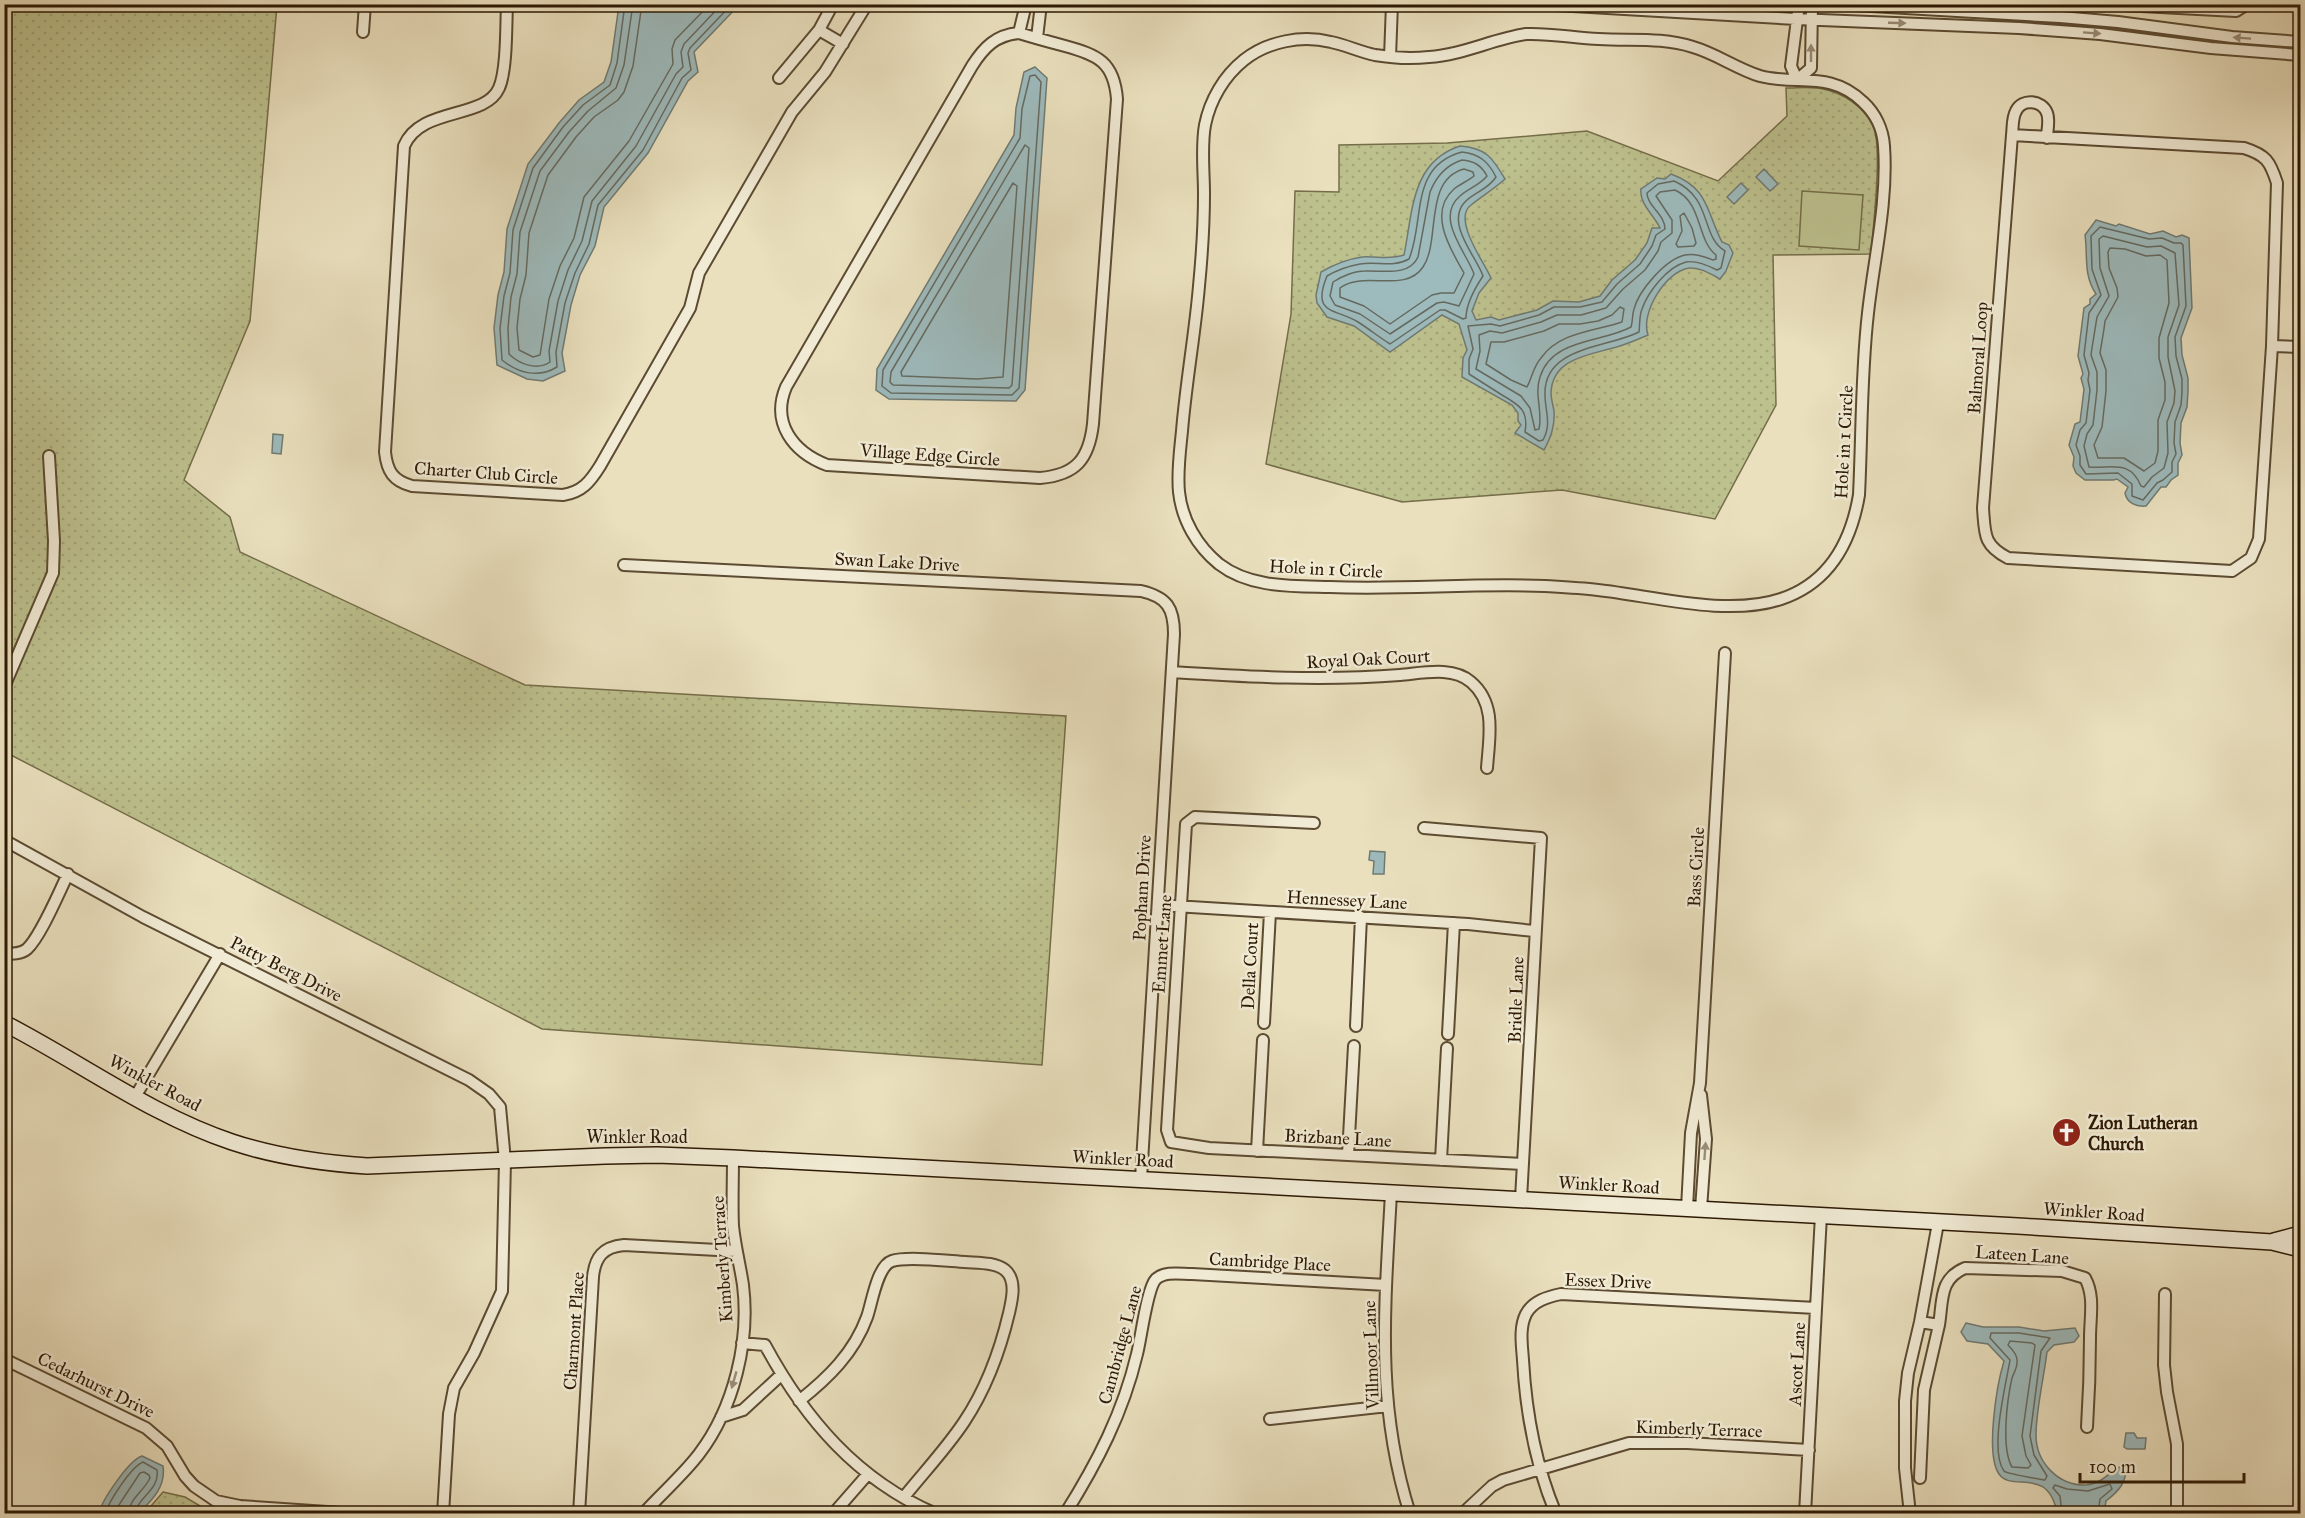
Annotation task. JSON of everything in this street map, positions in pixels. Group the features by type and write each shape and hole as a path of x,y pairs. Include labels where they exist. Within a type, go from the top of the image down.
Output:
{"street":[{"path":"363,32 365,4"},
{"name":"Charter Club Circle","path":"507,4 500,87 493,97 471,108 417,127 408,135 404,146 385,452 386,465 392,475 401,483 412,486 563,495 576,493 586,486 600,466 690,308 699,273 792,112 821,77 867,4"},
{"path":"779,78 819,30 833,4"},
{"path":"1019,33 1026,4"},
{"path":"1037,39 1041,4"},
{"path":"1390,57 1392,4"},
{"path":"1538,4 1811,20 2059,31 2211,48 2301,55"},
{"path":"1799,4 1791,66 1797,80 1811,68 1812,4"},
{"path":"1838,4 2060,17 2232,37 2301,42"},
{"path":"2059,31 2061,4"},
{"path":"2103,4 2236,11 2247,4"},
{"path":"819,30 843,44"},
{"name":"Village Edge Circle","path":"1019,33 1091,54 1103,61 1116,85 1117,99 1093,424 1091,441 1086,452 1080,463 1063,474 1040,478 826,465 815,461 797,447 784,425 780,405 786,387 982,50 1006,34 1019,33"},
{"name":"Hole in 1 Circle","path":"1526,34 1551,34 1600,39 1651,39 1692,46 1761,76 1797,80 1829,83 1841,87 1863,101 1878,122 1884,147 1881,220 1868,314 1856,518 1847,540 1826,572 1802,589 1784,598 1760,604 1736,606 1676,602 1598,590 1546,586 1496,585 1382,589 1304,586 1254,581 1220,565 1196,540 1185,517 1179,492 1184,403 1199,288 1204,221 1203,139 1208,113 1218,89 1241,63 1253,54 1289,40 1315,39 1390,57 1441,56 1526,34"},
{"path":"2012,135 2015,112 2028,102 2039,104 2046,111 2047,138"},
{"name":"Balmoral Loop","path":"2012,135 2244,148 2261,153 2271,166 2277,183 2272,346 2259,539 2250,558 2232,572 2008,558 1994,551 1985,537 1983,508 2012,135"},
{"path":"2272,346 2301,347"},
{"path":"4,687 53,573 54,541 49,456"},
{"name":"Swan Lake Drive","path":"624,566 1141,591 1165,600"},
{"name":"Popham Drive","path":"1141,1179 1172,672 1174,621 1165,600"},
{"name":"Bass Circle","path":"1694,1209 1706,1139 1700,1083 1725,652"},
{"name":"Royal Oak Court","path":"1172,672 1323,680 1434,672 1458,675 1469,680 1478,688 1489,710 1487,768"},
{"name":"Emmet Lane","path":"1167,1124 1186,824 1195,817 1314,823"},
{"name":"Bridle Lane","path":"1424,828 1541,838 1534,931 1535,969 1521,1199"},
{"name":"Patty Berg Drive","path":"4,840 143,916 469,1080 489,1094 500,1107 505,1161 502,1291 474,1353 454,1388 449,1414 443,1514"},
{"path":"4,954 16,954 27,949 68,874"},
{"name":"Hennessey Lane","path":"1158,905 1454,923 1534,931"},
{"name":"Della Court","path":"1264,1023 1270,912"},
{"path":"1356,1026 1361,917"},
{"path":"1448,1034 1454,923"},
{"path":"135,1097 220,954"},
{"name":"Winkler Road","path":"4,1023 180,1120 222,1138 297,1160 367,1166 657,1155 734,1158 1821,1215 2272,1242 2301,1249"},
{"path":"1257,1150 1263,1040"},
{"path":"1348,1155 1354,1046"},
{"path":"1441,1160 1447,1048"},
{"name":"Brizbane Lane","path":"1167,1124 1171,1142 1209,1148 1523,1164"},
{"name":"Kimberly Terrace","path":"734,1158 733,1223 743,1285 742,1342 765,1345 781,1375 820,1430 868,1474 936,1514"},
{"name":"Villmoor Lane","path":"1391,1193 1384,1356 1388,1406 1399,1470 1410,1514"},
{"name":"Ascot Lane","path":"1805,1514 1821,1215"},
{"path":"1910,1514 1905,1468 1904,1411 1908,1373 1938,1223"},
{"name":"Winkler Road","path":"2272,1242 2301,1234"},
{"name":"Charmont Place","path":"579,1514 593,1277 595,1264 601,1253 612,1246 624,1245 736,1251"},
{"path":"799,1401 830,1375 851,1348 867,1318 881,1270 891,1261 904,1259 980,1263 995,1265 1006,1270 1012,1280 1011,1305 990,1374 963,1424 904,1497"},
{"name":"Lateen Lane","path":"1939,1325 1947,1280 1953,1273 1965,1268 2062,1271 2085,1278 2092,1299 2087,1427"},
{"name":"Cambridge Place","path":"1155,1280 1164,1274 1192,1274 1386,1285"},
{"name":"Cambridge Lane","path":"1065,1514 1101,1453 1123,1405 1143,1332 1148,1296 1155,1280"},
{"name":"Essex Drive","path":"1556,1514 1539,1468 1526,1408 1522,1326 1526,1314 1535,1304 1547,1297 1561,1294 1816,1308"},
{"path":"2165,1294 2164,1365 2178,1457 2177,1514"},
{"path":"1920,1322 1939,1325 1924,1390 1920,1478"},
{"path":"643,1514 699,1454 721,1417 730,1393 742,1342"},
{"name":"Cedarhurst Drive","path":"4,1359 134,1420 151,1431 167,1446 185,1476 194,1486 216,1501 240,1506 357,1514"},
{"path":"721,1417 743,1410 781,1375"},
{"path":"1270,1419 1388,1406"},
{"path":"1904,1411 1923,1414"},
{"name":"Kimberly Terrace","path":"1462,1514 1492,1486 1539,1468 1629,1443 1809,1450"},
{"path":"833,1514 868,1474"},
{"path":"4,1510 12,1514"}],"green space":[{"path":"4,5 277,5 250,321 184,480 230,517 240,552 525,685 1066,716 1042,1065 542,1029 5,752"},
{"path":"1786,88 1814,88 1838,94 1859,107 1873,126 1876,136 1877,169 1871,254 1773,255 1776,405 1715,519 1562,490 1402,502 1266,464 1291,314 1295,191 1339,192 1339,145 1447,143 1587,131 1718,181 1787,116"},
{"path":"1802,191 1863,195 1859,250 1799,246"},
{"path":"163,1492 185,1497 212,1513 145,1513"}],"water":[{"path":"619,5 739,5 694,52 698,72 688,81 648,153 604,207 595,246 580,275 571,305 562,353 565,371 543,381 527,379 497,365 494,328 498,295 504,272 507,229 528,164 579,100 604,82 611,62"},
{"path":"1035,67 1047,78 1025,390 1016,401 889,399 876,390 877,369 1014,135 1016,108 1024,72"},
{"path":"1460,146 1476,149 1487,155 1505,179 1466,211 1465,220 1471,241 1491,278 1479,293 1472,311 1476,320 1491,317 1499,320 1537,310 1553,301 1579,302 1600,296 1612,280 1635,260 1647,243 1652,228 1660,228 1642,200 1641,189 1657,178 1665,179 1671,174 1693,186 1700,193 1722,242 1729,245 1733,253 1720,279 1693,268 1680,271 1672,277 1657,294 1651,305 1647,326 1648,335 1583,356 1564,366 1553,382 1551,393 1554,411 1553,427 1544,450 1515,433 1521,425 1518,421 1518,413 1512,405 1462,377 1463,358 1467,350 1459,324 1442,315 1390,352 1354,326 1327,317 1317,303 1316,295 1321,272 1326,269 1357,258 1404,255 1413,205 1423,176 1444,153"},
{"path":"1764,169 1778,184 1770,191 1756,177"},
{"path":"1741,183 1748,190 1734,204 1727,197"},
{"path":"2096,220 2116,226 2119,224 2150,234 2163,231 2176,237 2182,235 2189,238 2192,308 2181,338 2182,355 2188,378 2187,407 2181,423 2182,455 2178,463 2178,475 2166,487 2161,487 2146,506 2130,502 2125,493 2128,487 2117,479 2085,480 2076,473 2073,466 2074,457 2069,445 2075,424 2080,422 2084,389 2078,356 2084,308 2090,304 2090,299 2096,294 2089,280 2085,235"},
{"path":"273,434 283,435 281,454 272,453"},
{"path":"1370,851 1385,852 1384,874 1373,874 1374,861 1369,860"},
{"path":"1966,1323 1983,1327 2019,1327 2044,1331 2075,1328 2079,1336 2074,1342 2054,1345 2047,1352 2037,1415 2037,1445 2040,1455 2051,1471 2067,1482 2076,1484 2086,1485 2098,1482 2117,1468 2127,1464 2124,1481 2106,1501 2104,1513 2057,1513 2046,1489 2038,1485 2005,1479 1999,1474 1995,1464 1993,1436 1998,1386 2004,1361 1988,1344 1967,1341 1961,1332"},
{"path":"2126,1433 2134,1433 2137,1438 2146,1438 2145,1449 2124,1447"},
{"path":"142,1456 163,1466 160,1487 153,1498 139,1513 99,1513 117,1481 130,1465"}],"place":[{"name":"Zion Lutheran Church","path":"2067,1133"}]}
